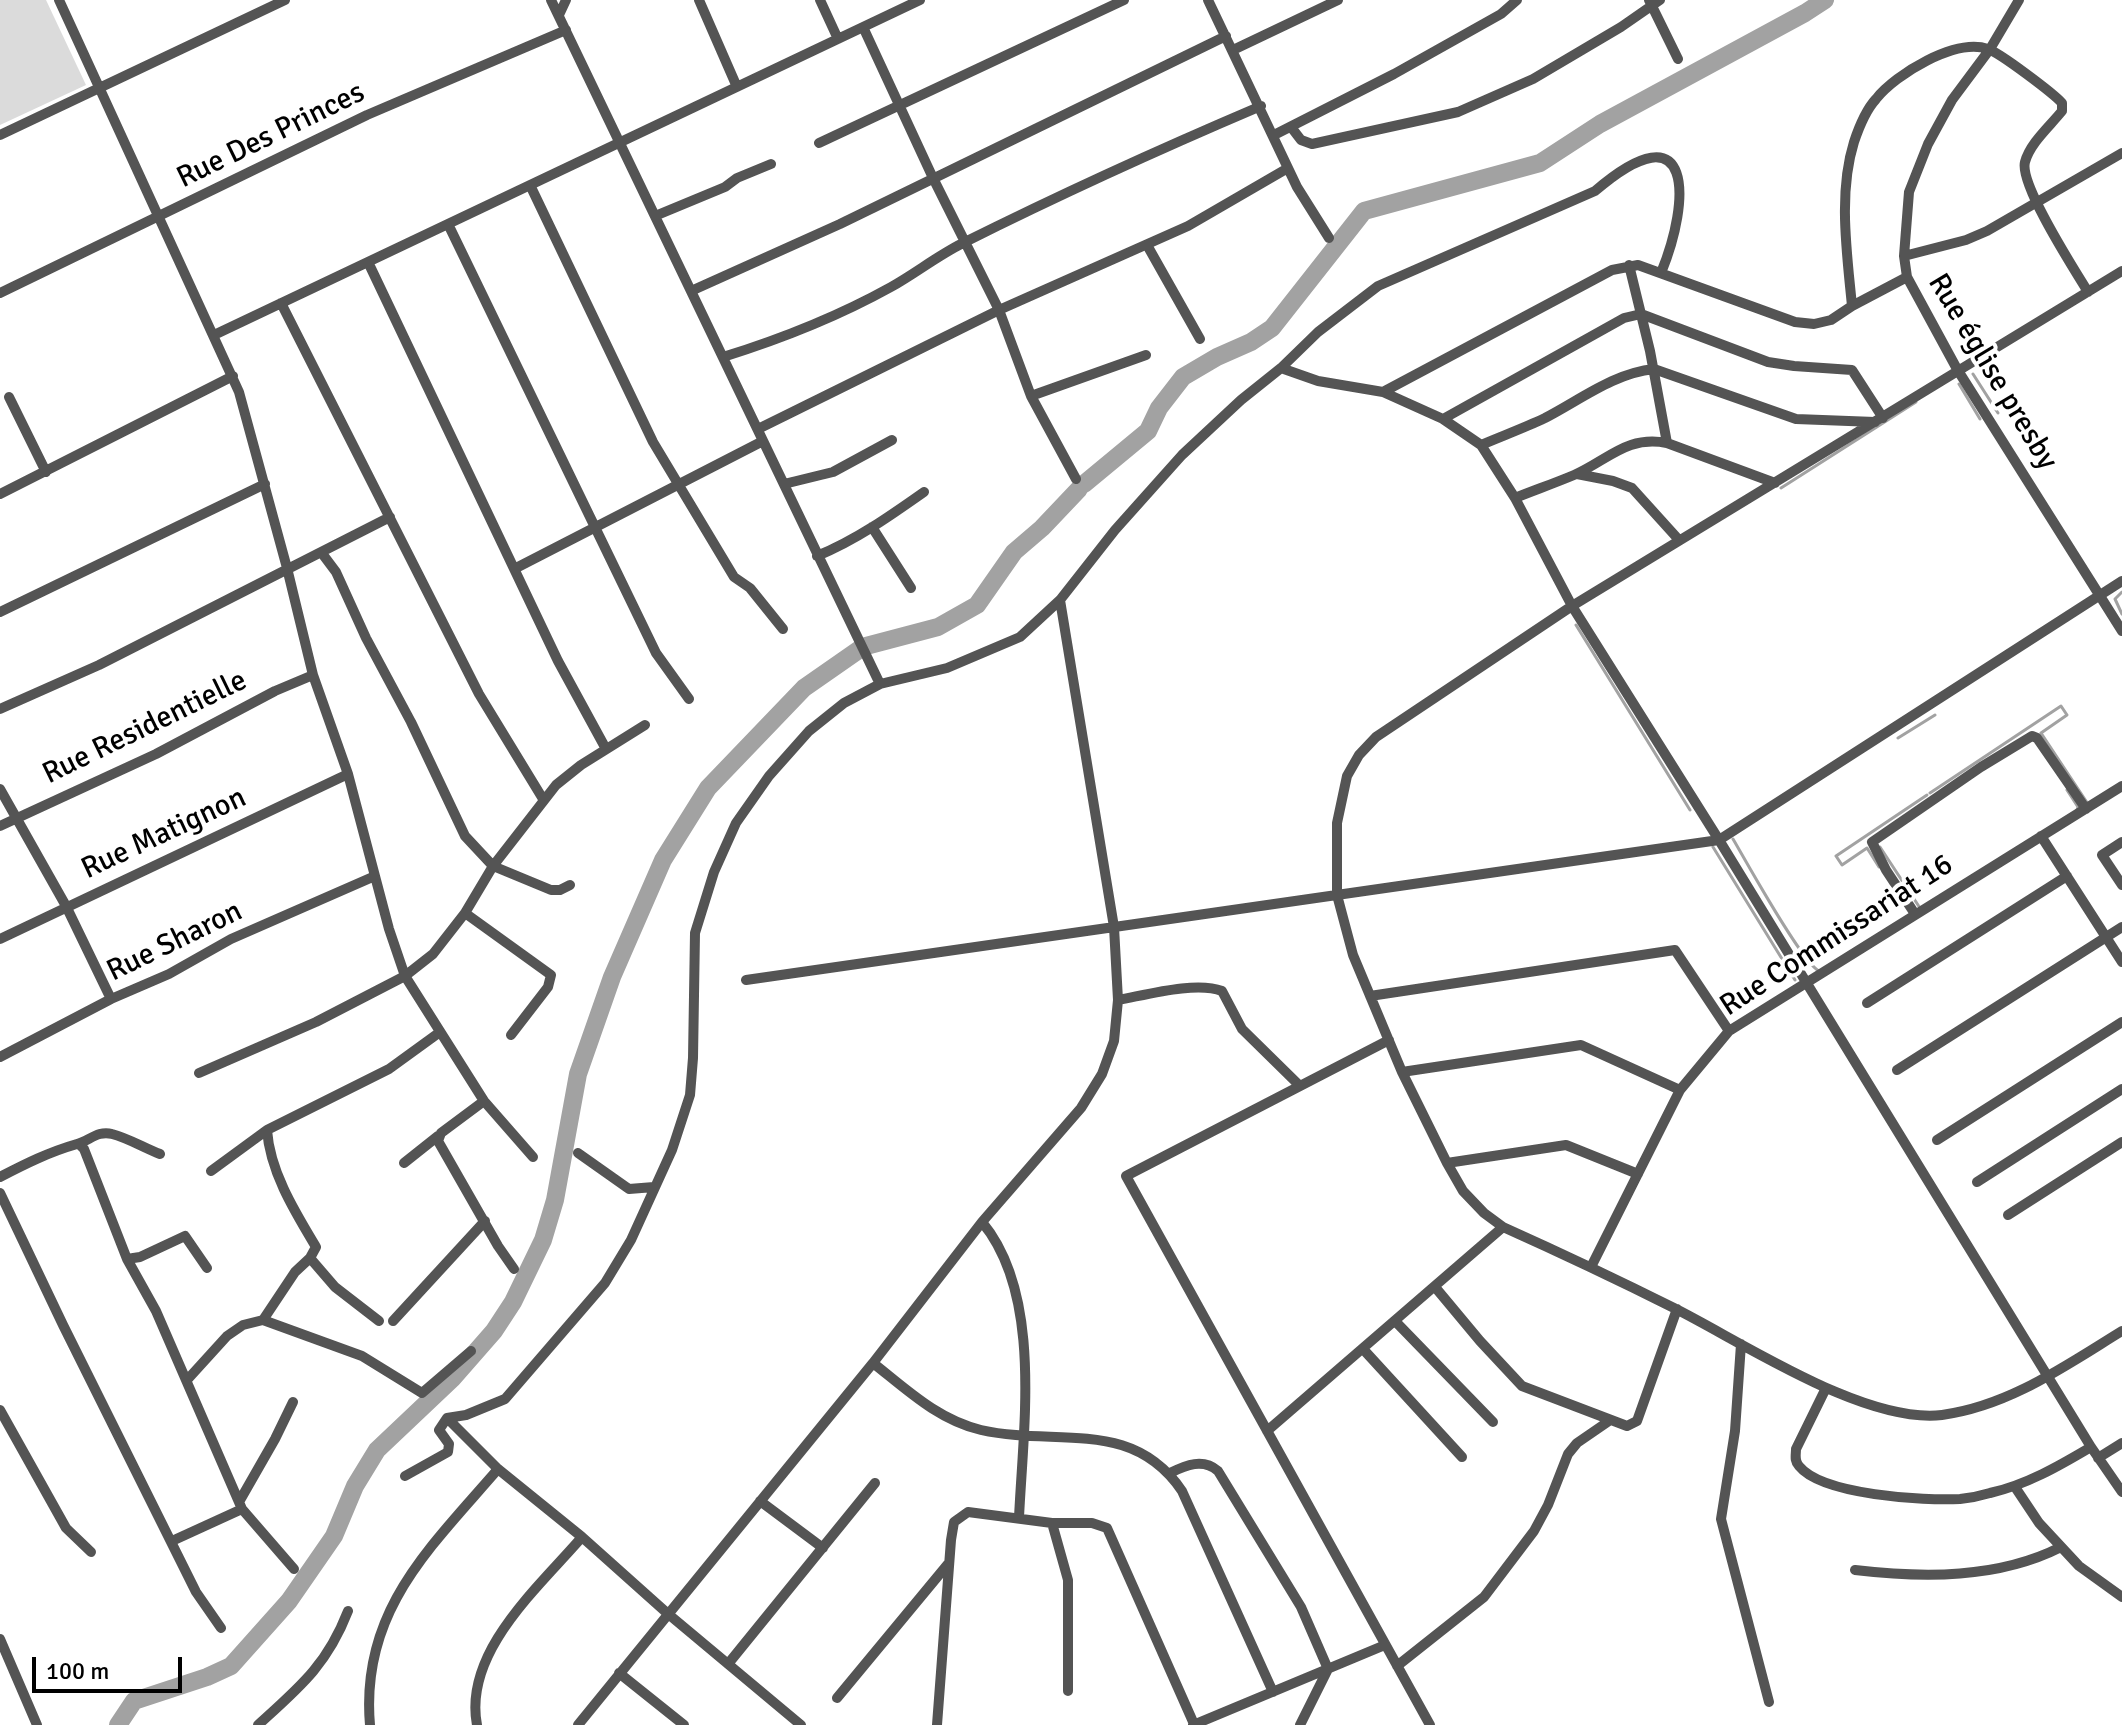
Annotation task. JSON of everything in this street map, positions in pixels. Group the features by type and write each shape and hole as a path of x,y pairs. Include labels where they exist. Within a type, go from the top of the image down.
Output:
{"street":[{"path":"59,0 233,376 265,484 313,675 348,774 405,976 484,1101 533,1157"},
{"path":"0,135 285,0"},
{"path":"551,0 880,684"},
{"path":"559,15 566,0"},
{"path":"699,0 737,87"},
{"path":"820,0 838,39"},
{"path":"214,335 920,0"},
{"path":"819,143 1124,0"},
{"path":"1208,0 1288,168 1329,238"},
{"path":"1233,50 1338,0"},
{"path":"1274,135 1394,74 1501,14 1517,0"},
{"name":"Rue église presby","path":"2019,0 1990,49 1952,100 1928,144 1909,192 1904,256 1907,277 1957,369 2122,631"},
{"path":"1291,127 1301,140 1312,144 1458,112 1533,79 1621,27 1653,2 1678,59"},
{"path":"863,27 999,310 1031,396 1076,479"},
{"name":"Rue Des Princes","path":"0,293 367,115 566,30"},
{"path":"691,291 773,256 1226,36"},
{"path":"1852,306 1846,190 1853,145 1867,111 1878,96 1909,71 1948,51 1972,47 1990,49 2062,103 2062,111 2030,152 2024,175 2088,292"},
{"path":"723,357 808,329 891,287 932,259 965,242 1142,157 1261,106"},
{"path":"1904,256 1966,240 1987,231 2122,153"},
{"path":"405,1476 448,1452 449,1444 439,1430 447,1418 492,1406 505,1399 605,1283 631,1240 683,1123 690,1095 695,933 714,872 736,823 769,776 799,742 844,703 880,684 947,668 1020,637 1060,600 1115,530 1182,455 1318,332 1378,286 1595,191 1618,171 1649,156 1660,156 1671,163 1678,175 1680,209 1675,238 1661,273"},
{"path":"655,216 771,164"},
{"path":"758,429 999,310 1188,226 1288,168"},
{"path":"530,185 653,442 734,577 750,588 783,629"},
{"path":"448,224 656,653 689,699"},
{"path":"1147,245 1200,339"},
{"path":"368,262 558,661 606,749"},
{"path":"1383,392 1612,270 1629,265 1638,265 1795,322 1814,324 1831,320 1907,277"},
{"path":"1629,265 1654,369 1667,443"},
{"path":"2122,271 1572,606 1376,737 1359,755 1347,776 1337,823 1337,895 1353,955 1402,1072 1447,1163 1463,1191 1503,1227 1677,1309 1826,1388 1907,1415 1939,1415 1970,1410 2003,1399 2047,1377 2122,1331"},
{"path":"281,303 479,694 543,799"},
{"path":"1443,419 1624,318 1641,314 1768,362 1852,370 1880,420"},
{"path":"1031,396 1146,355"},
{"path":"1281,368 1318,381 1383,392 1443,419 1481,445 1515,498 1572,606 1806,981 2047,1377 2122,1492"},
{"path":"1481,445 1541,420 1621,376 1654,369 1796,419 1880,420"},
{"path":"0,494 233,376"},
{"path":"9,397 46,472"},
{"path":"784,484 833,472 892,440"},
{"path":"1515,498 1577,474 1636,442 1651,440 1667,443 1775,483"},
{"path":"516,568 763,441"},
{"path":"1577,474 1632,488 1679,540"},
{"path":"0,612 265,484"},
{"path":"817,556 840,547 924,492"},
{"path":"0,709 99,665 390,517"},
{"path":"872,527 911,588"},
{"path":"321,552 336,572 465,836 493,866 551,890 570,885"},
{"path":"746,980 1719,840 2122,581"},
{"path":"578,1725 873,1363 982,1222 1081,1108 1102,1074 1114,1041 1118,1000 1114,927 1060,600"},
{"name":"Rue Residentielle","path":"0,826 156,754 275,691 313,675"},
{"path":"199,1073 316,1022 405,976 433,954 465,913 493,866 556,785 645,725"},
{"path":"1915,914 1872,842 2030,736 2037,738 2086,809"},
{"name":"Rue Matignon","path":"0,939 348,774"},
{"name":"Rue Commissariat 16","path":"1591,1267 1680,1090 1729,1031 2122,786"},
{"path":"0,789 66,906 111,999"},
{"path":"2041,836 2122,962"},
{"path":"2122,842 2102,855 2122,885"},
{"name":"Rue Sharon","path":"0,1057 111,999 169,974 231,939 375,876"},
{"path":"1867,1003 2067,876"},
{"path":"465,913 551,975 548,987 511,1035"},
{"path":"1897,1070 2122,927"},
{"path":"1370,996 1675,950 1729,1031"},
{"path":"1118,1000 1183,989 1213,987 1222,991 1242,1029 1300,1086"},
{"path":"1937,1140 2122,1022"},
{"path":"211,1171 267,1130 389,1069 440,1032"},
{"path":"1389,1040 1126,1176 1430,1725"},
{"path":"1402,1072 1581,1045 1680,1090"},
{"path":"1977,1182 2122,1089"},
{"path":"404,1163 484,1101"},
{"path":"263,1320 316,1247 295,1213 277,1174 267,1130"},
{"path":"0,1177 37,1157 79,1144 91,1136 111,1133 160,1154"},
{"path":"438,1136 438,1141 514,1269"},
{"path":"2008,1215 2122,1142"},
{"path":"79,1144 84,1149 127,1259 156,1311 240,1505 294,1569"},
{"path":"1447,1163 1566,1145 1638,1174"},
{"path":"578,1153 629,1189 654,1187"},
{"path":"0,1193 196,1592 221,1628"},
{"path":"393,1321 485,1221"},
{"path":"982,1222 1009,1271 1019,1299 1024,1353 1019,1518"},
{"path":"1267,1431 1503,1227"},
{"path":"127,1259 140,1257 185,1236 207,1268"},
{"path":"310,1258 335,1287 379,1321"},
{"path":"1435,1287 1522,1386 1627,1426 1633,1426 1637,1421 1677,1309"},
{"path":"187,1380 227,1336 243,1325 263,1320 362,1356 422,1393 471,1351"},
{"path":"1395,1321 1493,1422"},
{"path":"1741,1344 1735,1431 1721,1519 1769,1702"},
{"path":"1363,1349 1462,1457"},
{"path":"873,1363 929,1408 979,1430 1023,1437 1109,1441 1137,1449 1170,1473 1182,1491 1273,1692"},
{"path":"1826,1388 1796,1449 1795,1459 1799,1467 1827,1483 1891,1498 1960,1499 2015,1487 2091,1447"},
{"path":"172,1541 240,1505 293,1402"},
{"path":"0,1410 66,1528 91,1552"},
{"path":"447,1418 498,1469 801,1725"},
{"path":"1397,1666 1484,1597 1534,1531 1568,1454 1577,1443 1609,1421"},
{"path":"2098,1458 2122,1443"},
{"path":"1170,1473 1203,1463 1210,1464 1218,1471 1301,1607 1328,1669"},
{"path":"370,1725 371,1666 378,1636 396,1597 414,1567 498,1469"},
{"path":"728,1664 875,1483"},
{"path":"2015,1487 2039,1523 2079,1566 2122,1597"},
{"path":"760,1501 823,1548"},
{"path":"937,1725 954,1522 968,1512 1052,1523 1092,1523 1107,1528 1194,1725 1385,1645"},
{"path":"1052,1523 1068,1580 1068,1691"},
{"path":"477,1725 474,1709 477,1683 489,1651 502,1629 582,1537"},
{"path":"1855,1570 1894,1574 1986,1571 2023,1563 2061,1547"},
{"path":"837,1698 949,1563"},
{"path":"258,1725 313,1674 337,1640 348,1611"},
{"path":"0,1639 37,1725"},
{"path":"1300,1725 1328,1669"},
{"path":"619,1673 684,1725"}],"shaded area":[{"path":"0,0 46,0 86,85 0,125"}],"waterway":[{"path":"1084,484 1148,431 1159,408 1183,377 1272,328 1364,211 1540,163 1600,124 1825,0"},
{"path":"1973,374 1998,413"},
{"path":"1959,384 1980,419"},
{"path":"1781,488 1916,402"},
{"path":"866,646 938,627 977,605 1014,552 1079,489"},
{"path":"2122,592 2115,599 2122,614"},
{"path":"1576,625 1690,810"},
{"path":"118,1725 134,1701 231,1666 289,1601 334,1536 355,1486 377,1450 452,1379 494,1331 513,1302 543,1240 555,1200 578,1074 612,977 663,860 708,788 804,688 860,649"},
{"path":"1930,793 2061,706 2067,715 2041,733 2088,804"},
{"path":"1898,738 1935,715"},
{"path":"2067,790 2077,810"},
{"path":"1879,867 1867,848 1842,865 1836,856 1927,795"},
{"path":"1733,839 1788,932 1819,971"},
{"path":"1713,847 1795,980"},
{"path":"1880,847 1920,908"}]}
